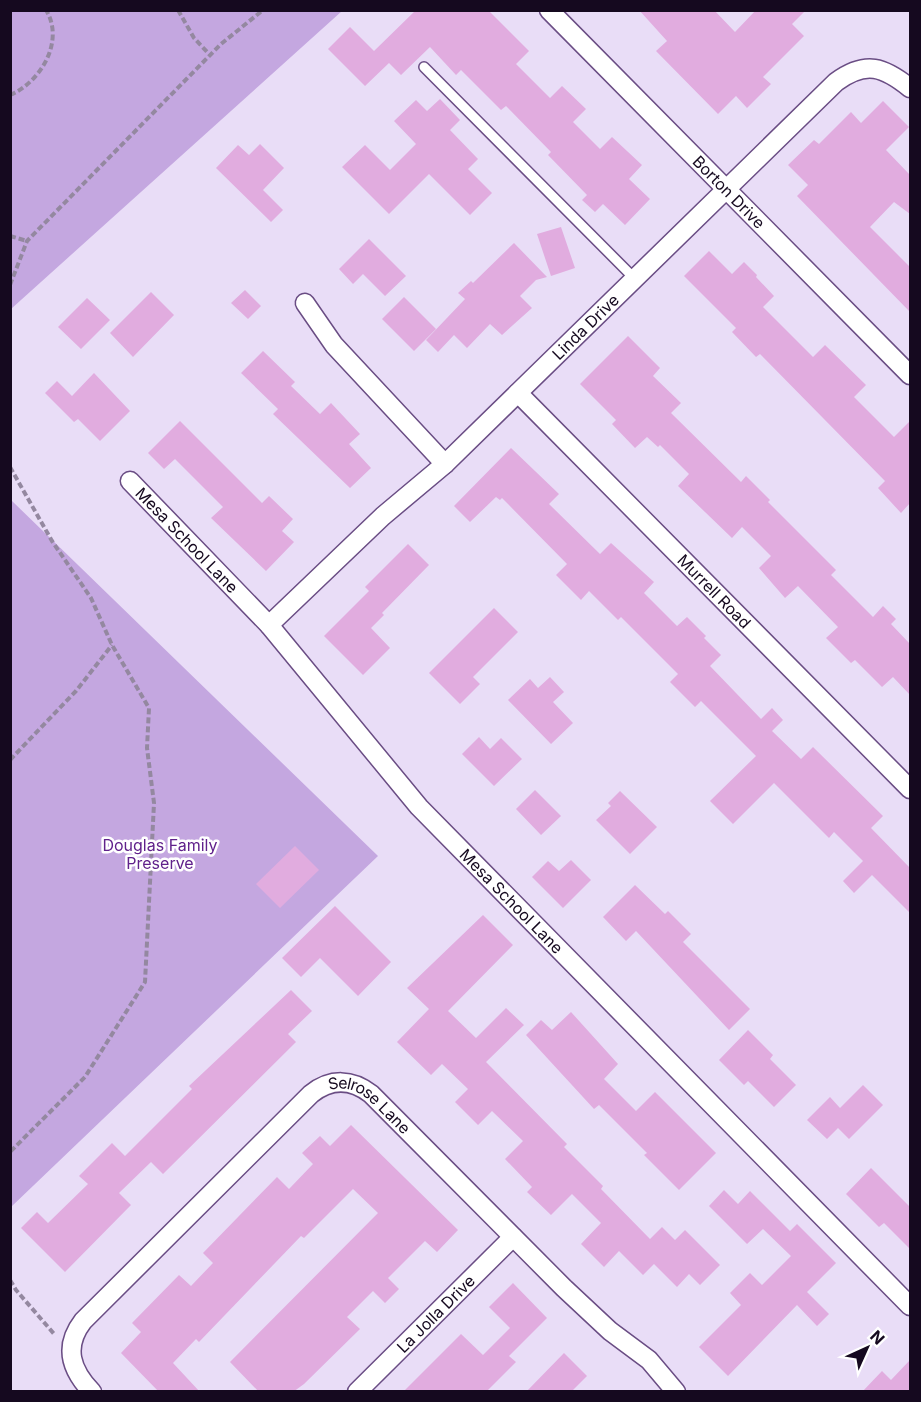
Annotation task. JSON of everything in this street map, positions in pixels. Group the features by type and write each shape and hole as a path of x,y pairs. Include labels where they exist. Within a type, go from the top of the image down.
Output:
{"street":[{"name":"Borton Drive","path":"549,10 910,375"},
{"name":"Linda Drive","path":"269,625 382,516 445,464 846,74 858,69 882,70 894,75 910,88"},
{"path":"306,303 334,345 445,464"},
{"name":"Murrell Road","path":"518,393 910,789"},
{"name":"Mesa School Lane","path":"130,481 269,625 419,807 910,1306"},
{"name":"Selrose Lane","path":"70,1352 72,1340 83,1321 311,1094 330,1083 352,1083 371,1094 610,1331 649,1360 676,1392"},
{"name":"La Jolla Drive","path":"357,1392 513,1237"},
{"path":"70,1352 76,1373 92,1392"}],"lane":[{"path":"424,67 635,279"}],"path":[{"path":"10,95 24,90 44,67 52,46 53,22 46,10"},
{"path":"178,10 194,38 210,55"},
{"path":"10,285 27,241 210,55 263,10"},
{"path":"10,236 27,241"},
{"path":"10,467 52,541 91,598 112,645 149,708 147,747 154,803 145,982 85,1077 10,1152"},
{"path":"10,760 76,691 112,645"},
{"path":"10,1280 70,1352"}],"green space":[{"path":"11,10 342,10 342,11 11,309"},
{"name":"Douglas Family Preserve","path":"11,500 378,856 11,1207"}],"building":[{"path":"416,10 488,10 529,51 516,64 550,98 562,86 586,109 573,122 600,149 612,137 642,165 629,179 650,199 625,225 603,204 595,212 582,200 587,195 548,155 551,152 506,106 501,110 461,70 456,75 430,47 401,75 389,63 365,86 328,49 350,27 374,51"},
{"path":"639,10 714,10 735,32 756,10 806,10 792,24 804,36 763,77 771,84 747,108 736,96 718,114 656,51 667,41"},
{"path":"440,99 460,120 450,130 478,159 468,169 492,193 470,215 429,174 389,214 342,167 365,145 390,170 416,144 394,121 416,100 427,111"},
{"path":"883,101 909,127 886,150 910,175 910,214 894,202 870,227 910,267 910,312 797,196 808,185 788,165 814,140 819,144 851,112 861,123"},
{"path":"260,144 284,168 263,190 283,210 271,222 216,168 238,145 249,155"},
{"path":"561,227 575,268 551,276 537,234"},
{"path":"369,239 406,276 385,296 363,274 353,284 339,269"},
{"path":"514,243 547,277 536,280 520,296 532,308 502,335 490,324 467,348 454,335 438,352 426,340 465,299 458,293 471,281 473,283"},
{"path":"709,251 732,274 744,262 757,275 756,277 774,296 763,307 813,357 825,345 866,385 854,397 894,437 910,421 910,503 901,513 878,488 885,481 760,354 756,357 732,332 736,328 684,276"},
{"path":"245,290 261,306 248,319 231,303"},
{"path":"151,292 174,315 133,357 110,333"},
{"path":"404,297 436,329 414,351 382,319"},
{"path":"87,298 110,320 81,349 58,327"},
{"path":"628,336 660,368 653,376 681,403 671,413 741,482 746,476 770,500 768,502 836,570 831,575 873,617 883,606 896,619 891,624 910,644 910,695 893,677 882,687 855,660 851,663 826,638 838,627 798,586 785,598 759,568 771,556 742,527 732,538 678,486 689,474 660,445 658,447 647,437 635,448 612,424 616,420 580,384"},
{"path":"263,351 295,382 291,386 320,414 331,403 360,434 349,444 371,468 350,488 273,414 278,409 241,373"},
{"path":"94,373 130,411 100,441 78,419 74,422 45,393 57,381 72,396"},
{"path":"180,421 262,503 269,496 293,519 282,531 294,542 266,571 211,518 223,507 175,459 164,469 148,453"},
{"path":"511,448 559,494 549,504 600,554 611,543 654,582 644,593 677,626 687,617 706,636 704,638 721,655 710,666 761,719 772,708 783,720 772,731 801,759 813,747 883,816 871,828 910,868 910,913 872,875 854,893 843,881 863,861 834,832 829,838 774,783 733,824 710,801 756,756 701,701 695,707 670,682 678,674 621,617 618,620 589,591 581,600 556,575 567,564 502,498 500,500 496,497 470,522 454,506"},
{"path":"408,544 429,565 382,613 384,615 371,628 390,648 363,675 324,636 369,591 365,587"},
{"path":"494,608 518,632 473,677 480,684 460,704 429,673"},
{"path":"550,677 564,692 553,702 573,723 551,744 508,700 530,679 538,688"},
{"path":"479,737 490,749 501,738 522,759 494,786 462,754"},
{"path":"535,790 561,816 541,835 516,809"},
{"path":"620,791 657,827 630,854 596,820 611,806 608,803"},
{"path":"295,846 319,870 280,908 256,884"},
{"path":"571,860 591,880 563,908 532,877 548,861 559,871"},
{"path":"635,885 665,914 668,911 691,934 683,942 750,1009 729,1030 636,931 626,941 603,917"},
{"path":"335,906 391,962 358,996 320,958 301,977 282,958"},
{"path":"483,915 513,945 448,1011 476,1038 506,1008 524,1025 486,1062 567,1144 564,1147 603,1186 601,1189 650,1239 662,1227 675,1240 685,1230 720,1265 700,1285 689,1274 677,1287 654,1264 643,1275 619,1251 604,1267 581,1244 601,1223 572,1194 551,1215 527,1192 532,1187 505,1159 523,1141 492,1111 478,1125 455,1102 468,1089 442,1064 431,1075 397,1042 429,1009 407,988"},
{"path":"291,990 312,1011 288,1034 296,1042 163,1174 151,1162 119,1193 131,1205 65,1272 21,1228 37,1212 48,1223 88,1184 79,1176 112,1143 125,1156 192,1089 189,1086"},
{"path":"571,1012 618,1064 604,1079 636,1111 655,1092 716,1153 679,1190 644,1155 647,1153 599,1105 594,1109 526,1035 541,1020 552,1030"},
{"path":"748,1030 773,1055 770,1059 796,1085 774,1107 748,1081 744,1085 719,1060"},
{"path":"863,1085 883,1105 849,1139 838,1128 827,1139 807,1120 830,1097 840,1108"},
{"path":"351,1125 458,1230 437,1252 425,1241 388,1278 399,1289 385,1303 373,1291 347,1317 360,1329 304,1384 293,1392 259,1392 230,1362 378,1213 353,1189 304,1238 301,1236 199,1342 196,1339 173,1363 200,1392 159,1392 121,1353 141,1332 132,1323 179,1275 191,1286 213,1263 203,1253 277,1177 289,1189 313,1164 302,1153 320,1136 330,1146"},
{"path":"871,1168 910,1207 910,1249 884,1223 879,1227 846,1194"},
{"path":"724,1190 738,1204 750,1191 790,1231 797,1224 836,1263 807,1292 829,1314 817,1326 797,1305 728,1376 699,1347 741,1305 730,1293 750,1273 762,1285 791,1256 763,1229 747,1244 709,1206"},
{"path":"513,1283 547,1318 509,1356 516,1362 486,1392 403,1392 461,1334 483,1355 510,1328 489,1307"},
{"path":"564,1353 587,1376 571,1392 526,1392"},
{"path":"910,1360 910,1392 862,1392 882,1371 891,1380"}]}
